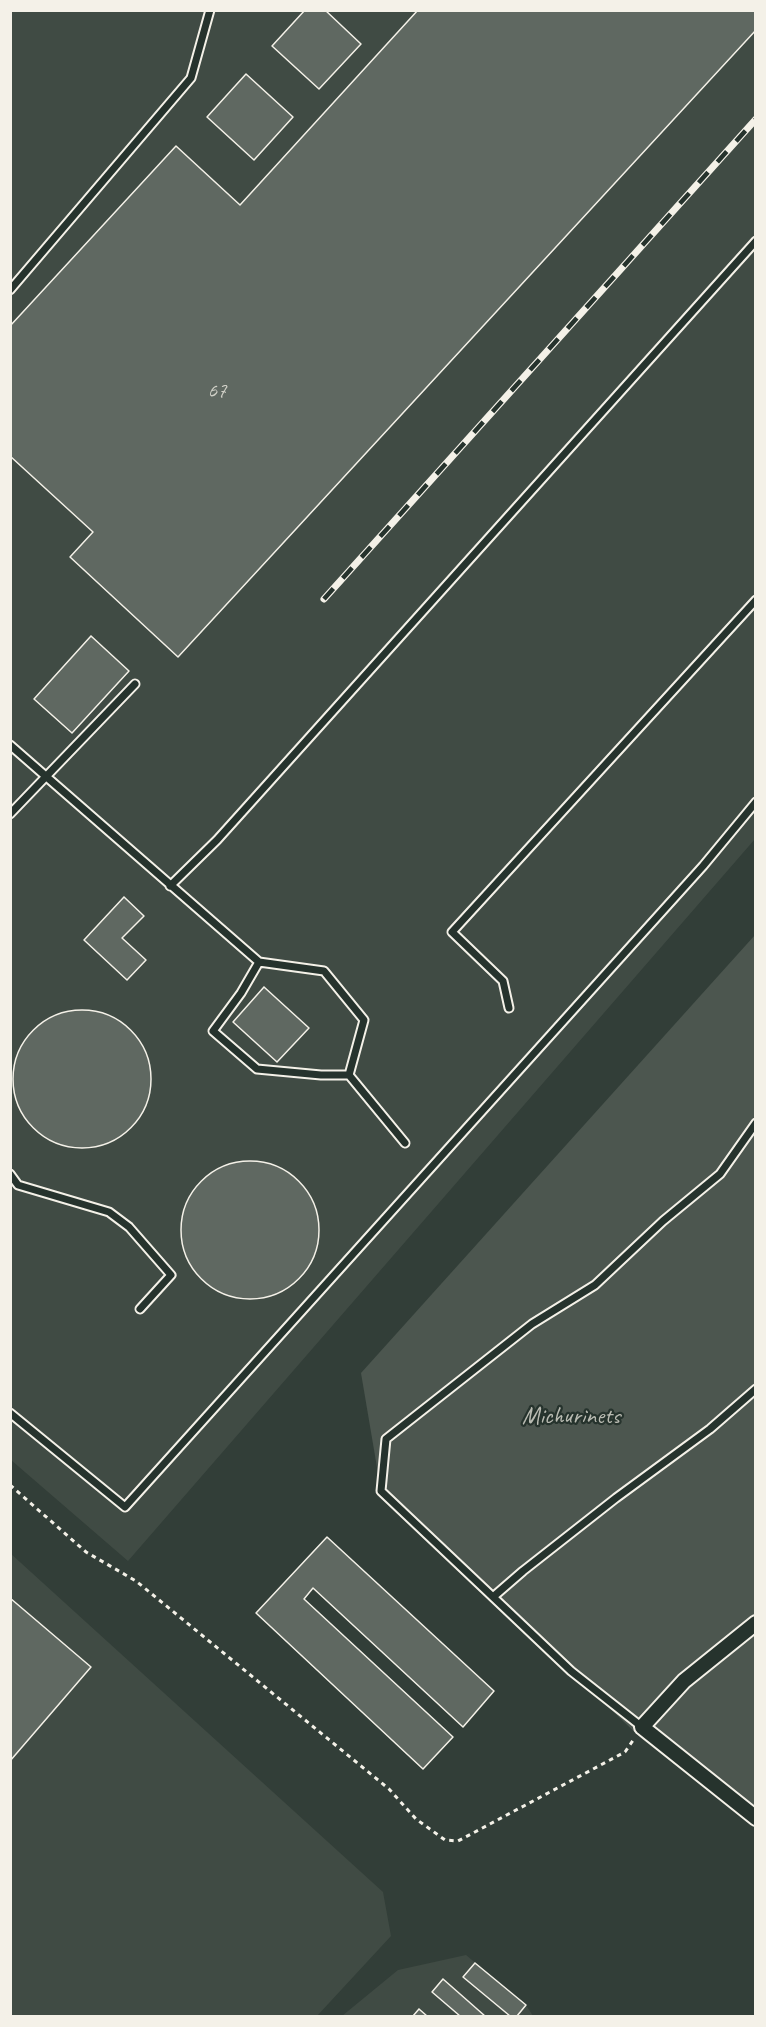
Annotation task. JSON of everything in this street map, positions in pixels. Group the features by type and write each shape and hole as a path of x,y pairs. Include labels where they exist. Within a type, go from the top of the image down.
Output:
{"street":[{"path":"756,1623 684,1681 642,1727 756,1818"}],"lane":[{"path":"10,290 191,78 210,10"},
{"path":"170,886 225,831 756,242"},
{"path":"508,1008 503,981 452,932 756,600"},
{"path":"10,814 135,684"},
{"path":"10,745 259,962 324,971 364,1020 349,1075"},
{"path":"10,1413 125,1507 694,875 756,802"},
{"path":"259,962 241,993 213,1030 257,1069 321,1075 349,1075"},
{"path":"349,1075 405,1143"},
{"path":"642,1727 571,1671 381,1491 386,1439 532,1324 595,1285 663,1221 720,1174 756,1123"},
{"path":"10,1174 18,1185 109,1212 129,1227 171,1275 140,1309"},
{"path":"493,1597 616,1498 710,1429 756,1389"}],"path":[{"path":"10,1485 86,1552 136,1581 389,1789 416,1819 445,1840 458,1841 625,1752 642,1727"}],"shaded area":[{"path":"11,11 755,11 755,839 128,1561 11,1460"},
{"path":"10,1553 383,1892 391,1936 317,2016 11,2016"},
{"path":"466,1955 526,2005 533,2016 342,2016 398,1970"}],"green space":[{"name":"Michurinets","path":"755,935 755,1827 642,1739 381,1491 361,1373"}],"building":[{"path":"305,10 325,10 361,44 319,89 272,46"},
{"path":"418,10 756,10 756,30 178,657 70,557 93,532 10,456 10,326 176,146 240,205"},
{"path":"246,74 293,117 254,160 207,117"},
{"path":"91,636 129,671 72,733 34,699"},
{"path":"124,897 144,916 122,938 146,960 127,980 84,940"},
{"path":"264,987 309,1028 277,1062 233,1022"},
{"path":"82,1010 108,1015 131,1030 146,1053 151,1079 146,1105 131,1128 108,1143 82,1148 56,1143 33,1128 18,1105 13,1079 18,1053 33,1030 56,1015"},
{"path":"250,1161 276,1166 299,1181 314,1204 319,1230 314,1256 299,1279 276,1294 250,1299 224,1294 201,1279 186,1256 181,1230 186,1204 201,1181 224,1166"},
{"path":"327,1537 494,1691 463,1727 313,1588 304,1599 453,1737 423,1769 256,1613"},
{"path":"10,1598 91,1667 10,1761"},
{"path":"475,1963 526,2005 517,2016 510,2016 463,1977"},
{"path":"443,1979 485,2016 460,2016 432,1992"},
{"path":"419,2009 427,2016 413,2016"}],"railway":[{"path":"324,599 756,119"}]}
